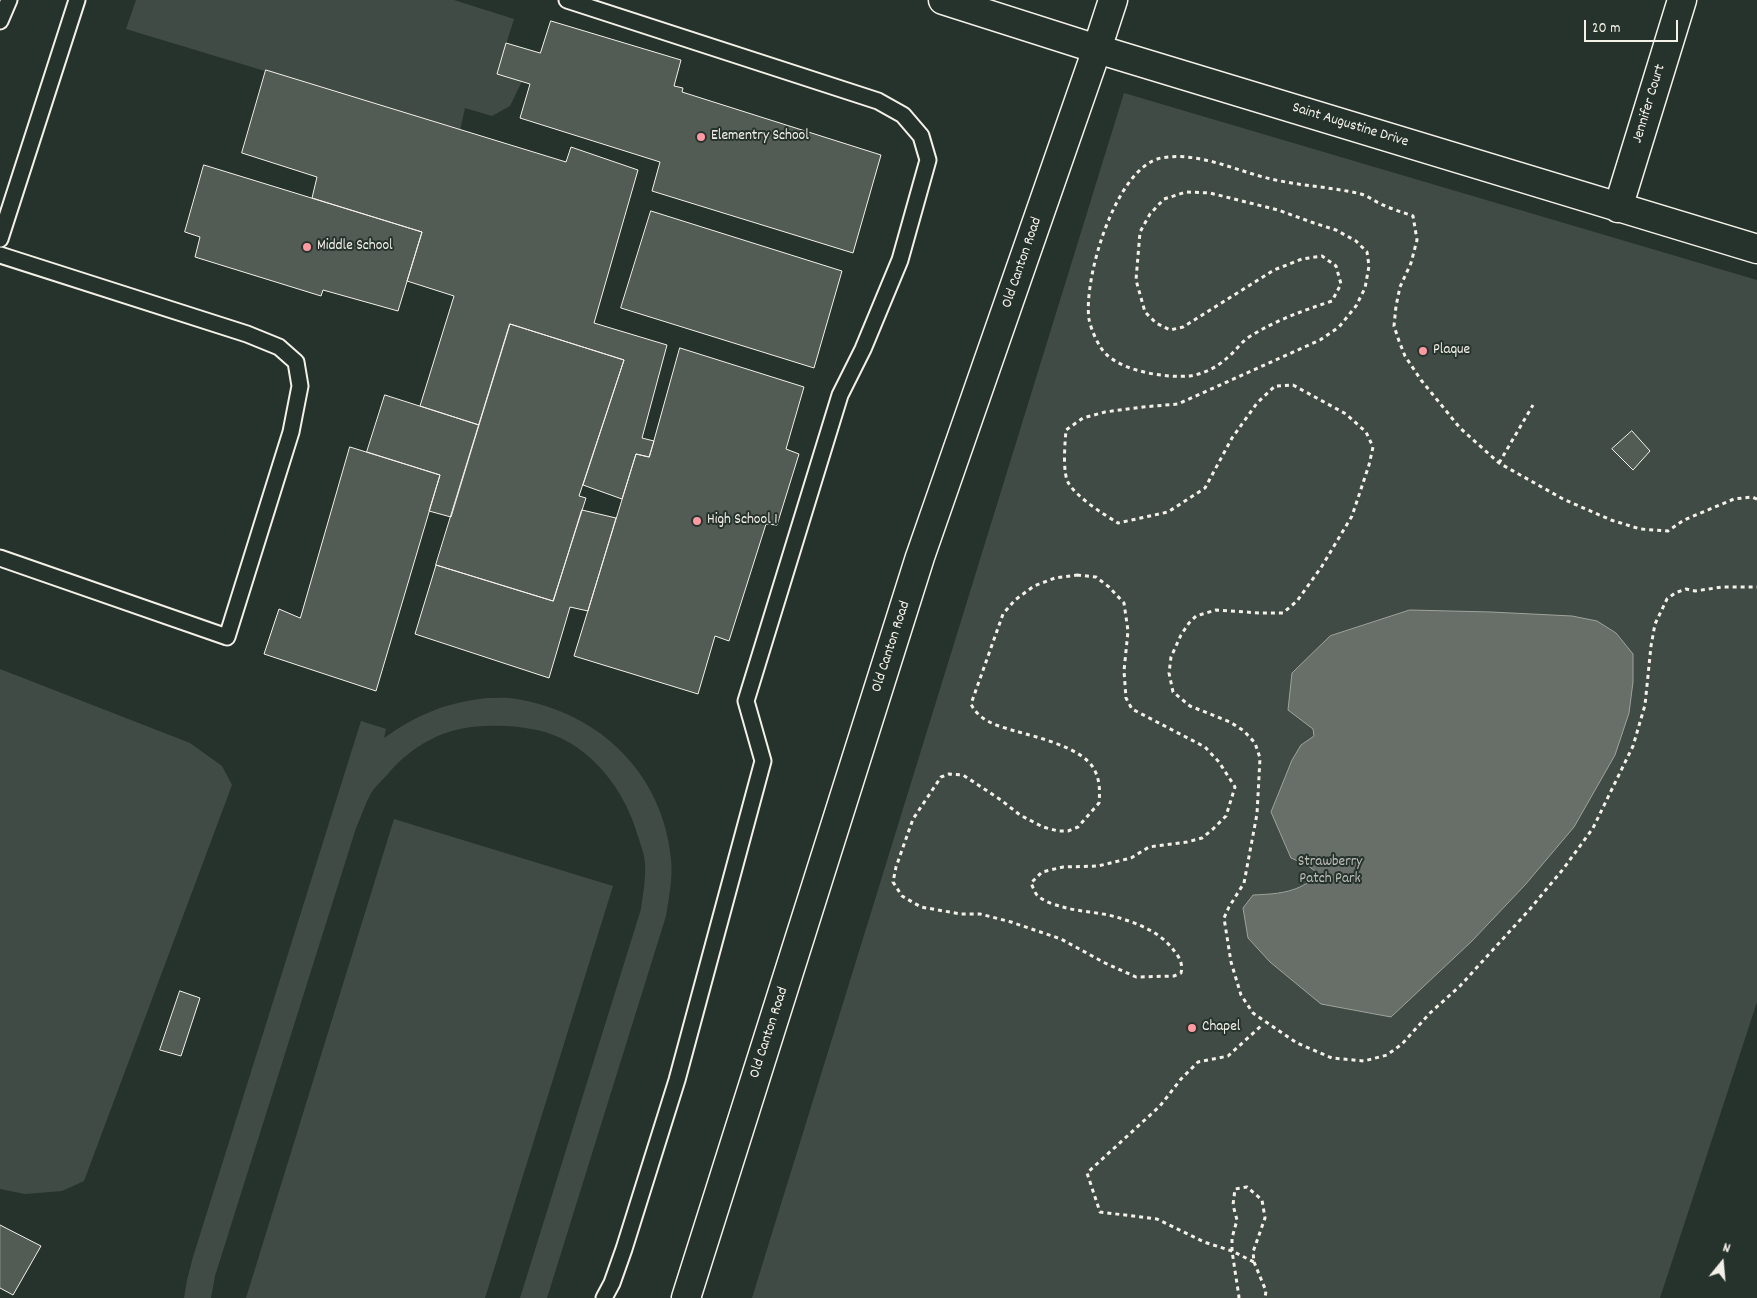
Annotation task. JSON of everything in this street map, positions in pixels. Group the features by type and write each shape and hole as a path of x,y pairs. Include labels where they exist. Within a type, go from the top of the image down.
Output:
{"main road":[{"name":"Saint Augustine Drive","path":"943,0 1098,49 1757,249"},
{"name":"Old Canton Road","path":"686,1298 920,557 1098,49 1113,0"},
{"name":"Jennifer Court","path":"1618,208 1682,0"}],"lane":[{"path":"0,22 9,0"},
{"path":"0,239 77,0"},
{"path":"567,0 878,100 903,115 921,136 928,160 900,260 863,349 840,396 746,701 763,761 677,1080 624,1248 612,1283 604,1298"},
{"path":"0,255 247,334 278,347 296,362 300,386 291,432 227,638 0,558"}],"path":[{"path":"1757,499 1752,497 1734,499 1684,520 1668,531 1640,529 1611,520 1564,500 1499,462 1460,428 1421,380 1405,356 1399,341 1394,326 1396,306 1400,287 1411,263 1417,240 1413,216 1383,205 1362,194 1272,179 1204,160 1176,156 1159,158 1148,164 1125,188 1113,211 1095,256 1089,297 1089,319 1097,340 1106,355 1121,364 1143,372 1191,376 1209,371 1227,359 1253,335 1292,314 1332,301 1342,284 1336,266 1322,256 1302,259 1274,270 1183,327 1170,330 1156,323 1144,312 1136,280 1140,232 1150,214 1164,199 1186,192 1252,202 1336,230 1356,241 1367,252 1369,266 1365,288 1356,306 1339,327 1320,340 1178,404 1105,412 1083,418 1066,430 1064,458 1068,484 1095,509 1118,523 1168,512 1205,488 1232,438 1257,402 1275,386 1293,385 1346,414 1366,432 1373,447 1352,516 1322,566 1297,601 1283,613 1216,610 1196,616 1181,635 1171,657 1169,673 1173,692 1190,706 1230,722 1244,731 1255,744 1260,758 1257,814 1244,883 1224,918 1231,962 1241,995 1253,1013 1297,1043 1332,1058 1364,1060 1387,1055 1402,1044 1499,944 1564,868 1593,828 1633,746 1645,705 1650,646 1655,624 1667,599 1675,593 1686,590 1757,587"},
{"path":"1499,462 1533,405"},
{"path":"1077,575 1096,577 1109,587 1124,603 1128,631 1124,671 1126,698 1132,708 1205,747 1219,762 1235,787 1226,816 1202,838 1149,847 1131,858 1098,866 1063,867 1042,872 1030,883 1037,896 1050,903 1070,909 1115,916 1144,927 1162,938 1178,956 1182,968 1181,973 1174,976 1136,977 1105,963 1061,939 1011,922 980,914 961,914 921,907 902,896 893,882 913,819 941,777 949,774 963,775 1020,815 1043,827 1058,831 1068,831 1078,827 1099,803 1099,782 1093,768 1085,759 1066,747 999,727 974,712 971,704 1003,614 1015,600 1034,586 1055,578 1077,575"},
{"path":"1254,1262 1232,1251 1204,1242 1157,1219 1100,1212 1087,1173 1160,1106 1181,1079 1198,1062 1228,1056 1260,1026"},
{"path":"1238,1298 1232,1251 1232,1238 1237,1220 1233,1205 1235,1189 1246,1187 1262,1200 1265,1218 1253,1252 1254,1262 1266,1291 1265,1298"}],"green space":[{"path":"136,0 454,0 514,19 497,73 522,81 510,106 492,116 465,108 460,130 126,29"},
{"name":"Strawberry Patch Park","path":"1124,93 1757,280 1757,1002 1660,1298 752,1298"},
{"path":"0,669 190,743 222,766 232,785 84,1181 62,1191 25,1194 0,1189"},
{"path":"487,698 513,698 547,706 575,718 600,733 622,752 641,775 655,800 665,828 671,859 671,880 666,916 547,1298 520,1298 641,909 645,881 645,863 635,827 620,794 610,779 585,753 554,735 537,730 484,726 469,727 442,734 417,747 396,765 371,793 356,828 215,1276 211,1298 184,1298 193,1257 361,721 386,729 384,738 409,722 432,711 458,703"},
{"path":"394,819 613,886 485,1298 246,1298"}],"shaded area":[{"path":"1410,610 1572,616 1597,621 1616,633 1633,654 1633,682 1629,713 1615,755 1574,827 1525,885 1472,941 1391,1017 1321,1004 1270,962 1248,938 1243,908 1253,895 1292,890 1306,884 1313,879 1315,871 1291,858 1271,812 1292,760 1301,745 1314,736 1313,729 1288,710 1292,673 1330,636"}],"building":[{"name":"Elementry School","path":"551,21 681,60 674,86 683,88 682,92 881,155 853,253 652,191 660,162 520,118 530,84 497,74 506,43 540,53"},
{"path":"266,70 566,162 571,147 638,170 594,323 667,345 642,438 654,441 649,457 636,454 622,499 583,485 624,360 510,324 479,425 420,406 454,296 407,281 422,232 312,198 317,177 242,153"},
{"name":"Middle School","path":"204,165 422,232 398,311 323,290 321,296 195,257 200,237 185,232"},
{"path":"651,211 842,271 814,368 621,308"},
{"path":"510,324 624,360 579,496 586,498 553,601 436,565"},
{"name":"High School 1","path":"680,348 804,387 786,449 799,454 777,525 766,524 729,641 715,636 698,694 574,656 636,454 649,457"},
{"path":"385,395 479,425 451,517 429,511 440,475 367,452"},
{"path":"1632,431 1650,451 1633,470 1612,449"},
{"path":"350,447 440,475 376,691 264,654 279,609 300,618"},
{"path":"582,510 616,518 588,611 570,607 549,678 415,634 436,565 553,601"},
{"path":"180,991 200,998 181,1056 160,1050"},
{"path":"0,1225 41,1246 13,1295 0,1288"}],"place":[{"name":"Elementry School","path":"701,137"},
{"name":"Middle School","path":"307,247"},
{"name":"Plaque","path":"1423,351"},
{"name":"High School 1","path":"697,521"},
{"name":"Chapel","path":"1192,1028"}]}
